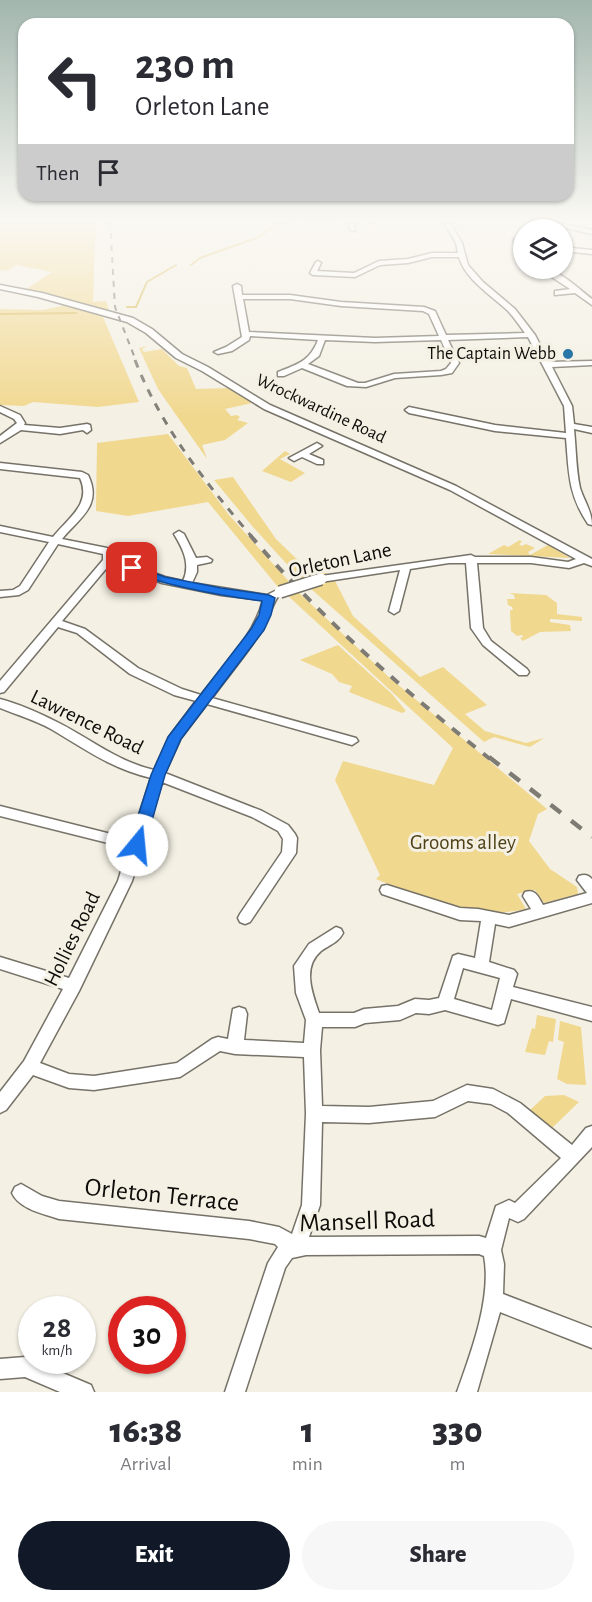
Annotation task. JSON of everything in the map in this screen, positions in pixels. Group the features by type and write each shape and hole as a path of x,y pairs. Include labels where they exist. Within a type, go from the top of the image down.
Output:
{"street":[{"path":"218,352 244,342 247,334 237,286"},
{"path":"484,286 512,312 531,335 568,406 575,486 581,505 592,522"},
{"path":"569,286 592,303"},
{"name":"Wrockwardine Road","path":"0,287 39,295 130,320 149,331 179,356 267,406 453,488 589,561"},
{"path":"558,293 574,291"},
{"path":"239,297 290,297 341,304 424,309 432,313 455,363 448,371 441,373 394,376 366,385 350,384 302,365"},
{"path":"247,334 375,340 531,335"},
{"path":"281,374 302,365 316,354 322,338"},
{"path":"547,365 592,363"},
{"path":"4,410 19,407"},
{"path":"4,410 17,417 21,423 19,428"},
{"path":"409,410 495,428 592,430"},
{"path":"0,440 19,428 60,431 87,427 87,430"},
{"path":"490,439 495,428"},
{"path":"320,462 298,456 336,436"},
{"path":"0,466 85,477 88,488 85,508 50,547 24,588 15,593 0,594"},
{"path":"0,529 57,540"},
{"path":"179,534 193,562 192,577 186,585"},
{"name":"Orleton Lane","path":"57,540 103,550 110,555 108,560 162,580 275,595 321,579 471,558 531,560 569,565 589,561"},
{"path":"471,558 477,628 487,643 523,672"},
{"path":"0,689 108,560"},
{"path":"193,562 207,560"},
{"name":"Orleton Lane","path":"394,611 406,566"},
{"name":"Hollies Road","path":"0,1105 30,1066 74,986 125,881 158,775 175,737 257,630 275,595"},
{"path":"56,623 70,626 91,637 142,675 178,692 352,741"},
{"name":"Lawrence Road","path":"0,703 53,724 113,761 131,769 158,775 273,821 283,828 290,838 289,853 245,918"},
{"path":"0,811 137,845"},
{"path":"387,890 460,914 509,921 592,897"},
{"path":"530,896 540,912"},
{"path":"481,966 489,917"},
{"path":"291,1250 311,1205 314,1020 304,993 303,966 314,948 336,933"},
{"path":"314,1020 355,1020 364,1016 400,1013 415,1006 429,1007 445,1003 498,1018 509,974 458,960 445,1003"},
{"path":"0,963 74,986"},
{"path":"504,991 592,1014"},
{"path":"235,1047 239,1014"},
{"path":"30,1066 69,1081 94,1083 180,1070 218,1044 235,1047 312,1050"},
{"path":"314,1114 369,1115 435,1109 467,1093 476,1094 493,1097 514,1108 573,1157"},
{"path":"467,1392 493,1300 497,1262 492,1250 502,1212 509,1209 518,1213 573,1157 592,1134"},
{"name":"Orleton Terrace","path":"21,1193 37,1203 59,1210 249,1230 279,1236 291,1250"},
{"name":"Mansell Road","path":"235,1392 277,1263 291,1250 306,1246 480,1245 492,1250"},
{"path":"493,1300 592,1338"},
{"path":"0,1369 25,1367 84,1392"}],"green space":[{"path":"31,286 94,286 93,302 106,301 110,313 25,290"},
{"path":"66,305 103,317 139,402 98,407 33,402 24,406 0,405 0,309 43,310"},
{"path":"148,346 142,349 144,352 162,349 179,366 187,368 196,389 231,388 252,403 225,409 231,416 240,417 237,420 248,423 225,440 202,445 207,459 158,389 139,348"},
{"path":"168,434 229,515 293,586 278,587 208,502 128,516 96,511 97,443"},
{"path":"285,451 290,454 280,459 305,473 291,482 262,471"},
{"path":"233,477 276,539 305,567 332,575 303,582 214,480"},
{"path":"520,540 522,542 519,544 522,546 526,544 535,548 528,552 530,555 548,545 570,558 488,554 504,545 508,547"},
{"path":"334,579 353,616 420,677 443,667 487,705 465,714 485,731 526,743 544,738 530,747 494,737 484,742 310,588"},
{"name":"Grooms alley","path":"298,592 390,678 547,809 538,814 529,841 550,869 577,887 578,894 544,903 535,890 517,894 526,909 487,912 449,906 376,879 380,875 335,780 343,761 434,785 453,748 286,594"},
{"path":"509,593 546,595 557,603 557,614 582,617 582,621 550,619 550,622 570,625 571,631 540,632 523,641 520,638 523,637 522,635 517,636 511,631 510,610 513,610 508,605 507,599 515,599 514,595"},
{"path":"338,645 392,694 406,711 402,713 349,692 352,686 339,682 332,674 300,660"},
{"path":"537,1015 556,1019 553,1042 549,1041 545,1055 525,1052 532,1028 535,1029"},
{"path":"560,1021 581,1027 586,1085 567,1084 557,1079 564,1042 558,1040"},
{"path":"564,1095 579,1102 551,1129 529,1111 545,1096"}],"waterway":[{"path":"127,307 136,307 145,286"},
{"path":"0,314 76,313"}],"railway":[{"path":"114,286 115,307 136,361"},
{"path":"135,360 171,431 218,496 252,537"},
{"path":"250,535 335,625 427,707 490,759"},
{"path":"489,757 592,837"}],"place":[{"name":"The Captain Webb","path":"568,354"}],"route":[{"path":"132,568 162,580 221,592 269,598 265,615 257,630 175,737 158,775 137,845"}]}
